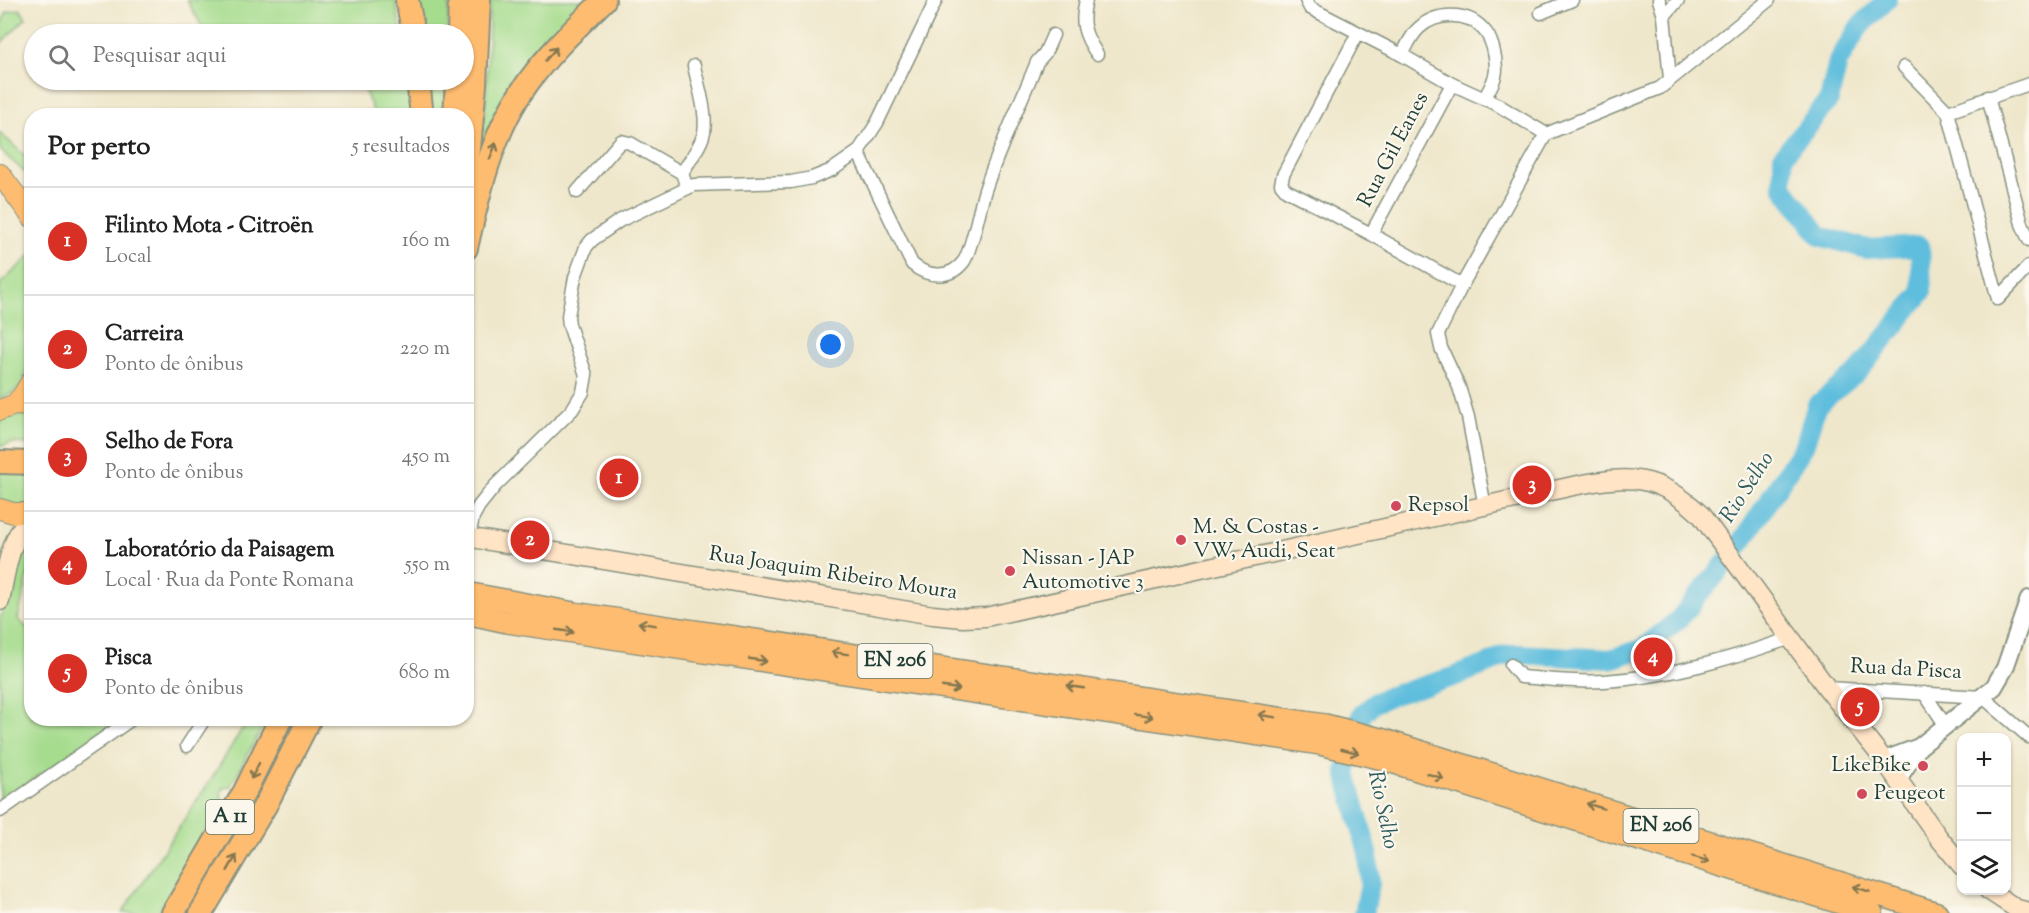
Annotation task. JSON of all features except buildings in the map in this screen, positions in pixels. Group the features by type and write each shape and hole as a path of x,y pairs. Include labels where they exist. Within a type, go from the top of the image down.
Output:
{"highway":[{"path":"407,0 412,24"},
{"path":"459,24 460,0"},
{"path":"473,108 479,0"},
{"path":"474,217 489,160 516,101 528,82 561,43 604,0"},
{"path":"419,90 421,108"},
{"path":"455,108 456,90"},
{"path":"0,452 24,453"},
{"path":"0,462 24,463"},
{"name":"EN 206","path":"474,594 574,613 1322,735 1382,749 1937,913"},
{"name":"EN 206","path":"474,615 507,622 1322,735"},
{"path":"474,620 507,622"},
{"name":"A 11","path":"173,913 245,791 277,726"},
{"name":"A 11","path":"201,913 266,804 306,726"},
{"name":"EN 206","path":"1382,749 1872,913"}],"main road":[{"path":"0,160 24,189"},
{"path":"0,174 24,206"},
{"path":"15,407 24,393"},
{"name":"Rua Joaquim Ribeiro Moura","path":"474,538 933,615 963,618 986,617 1604,480 1633,479 1655,484 1676,493 1701,515 1827,688 1884,760 1957,860"},
{"path":"0,509 13,513 24,513"},
{"path":"0,601 7,566 17,537 24,526"},
{"path":"1994,895 2017,909 2029,912"}],"street":[{"path":"474,515 495,486 572,411 583,392 586,375 568,316 570,296 586,247 597,236 619,221 694,185 791,182 812,178 832,170 858,152 877,123 936,0"},
{"path":"1086,0 1083,12 1085,33 1088,43 1097,54"},
{"path":"1306,0 1310,8 1546,134"},
{"path":"1541,13 1572,0"},
{"path":"1659,0 1664,16 1670,79"},
{"path":"1664,16 1678,0"},
{"path":"1485,507 1468,417 1459,387 1441,348 1438,334 1462,285 1546,134 1660,88 1768,0"},
{"path":"1402,56 1412,35 1427,21 1446,16 1465,18 1474,22 1483,28 1494,53 1496,69 1484,99"},
{"path":"1358,33 1283,176 1281,184 1286,190 1462,285"},
{"path":"858,152 912,264 921,271 935,276 948,273 965,260 986,188 1036,62 1045,53 1053,35"},
{"path":"682,173 703,138 704,131 704,114 694,66"},
{"path":"1904,67 1948,112 1998,298 2029,266"},
{"name":"Rua Gil Eanes","path":"1371,234 1452,84"},
{"path":"1948,112 2029,84"},
{"path":"1988,97 2022,224 2029,240"},
{"path":"578,192 621,141 630,143 682,173 687,188"},
{"name":"Rua da Pisca","path":"1884,760 1919,747 1994,687 2005,668 2029,599"},
{"path":"1511,665 1521,677 1604,681 1647,676 1722,660 1791,638"},
{"name":"Rua da Pisca","path":"1827,688 1983,697"},
{"path":"1924,693 1946,726"},
{"path":"1983,697 2029,737"},
{"path":"0,811 122,726"},
{"path":"187,746 200,726"},
{"name":"Rua da Pisca","path":"1898,779 1919,747"}],"green space":[{"path":"187,0 395,0 400,24 201,24"},
{"path":"417,0 449,0 448,24 421,24"},
{"path":"490,0 593,0 479,167 486,101"},
{"path":"20,9 26,18 0,44 0,26 7,12"},
{"path":"364,90 409,90 412,108 372,108"},
{"path":"426,90 445,90 444,108 427,108"},
{"path":"0,133 24,155 24,172 0,150"},
{"path":"24,262 24,376 20,386 0,399 0,284"},
{"path":"24,414 24,444 10,443 0,447 0,421"},
{"path":"0,468 24,469 24,505 19,506 0,500"},
{"path":"24,538 24,593 18,619 24,625 24,726 112,726 0,802 0,620 17,548"},
{"path":"244,726 263,726 230,787 223,788 222,801 158,913 122,913"}],"waterway":[{"name":"Rio Selho","path":"1364,913 1370,884 1368,853 1346,771 1362,714 1374,703 1390,696 1453,677 1503,656 1517,654 1610,659 1642,649 1679,619 1738,548 1804,446 1817,405 1858,372 1922,292 1920,246 1867,249 1820,236 1783,187 1783,156 1829,100 1838,62 1859,27 1887,0"},
{"path":"1364,912 1373,913"}],"place":[{"name":"Filinto Mota - Citroën","path":"619,478"},
{"name":"Selho de Fora","path":"1532,485"},
{"name":"Repsol","path":"1396,506"},
{"name":"Carreira","path":"530,540"},
{"name":"M. & Costas - VW, Audi, Seat","path":"1181,540"},
{"name":"Nissan - JAP Automotive 3","path":"1010,571"},
{"name":"Laboratório da Paisagem","path":"1653,657"},
{"name":"Pisca","path":"1860,707"},
{"name":"LikeBike","path":"1923,766"},
{"name":"Peugeot","path":"1862,794"}]}
